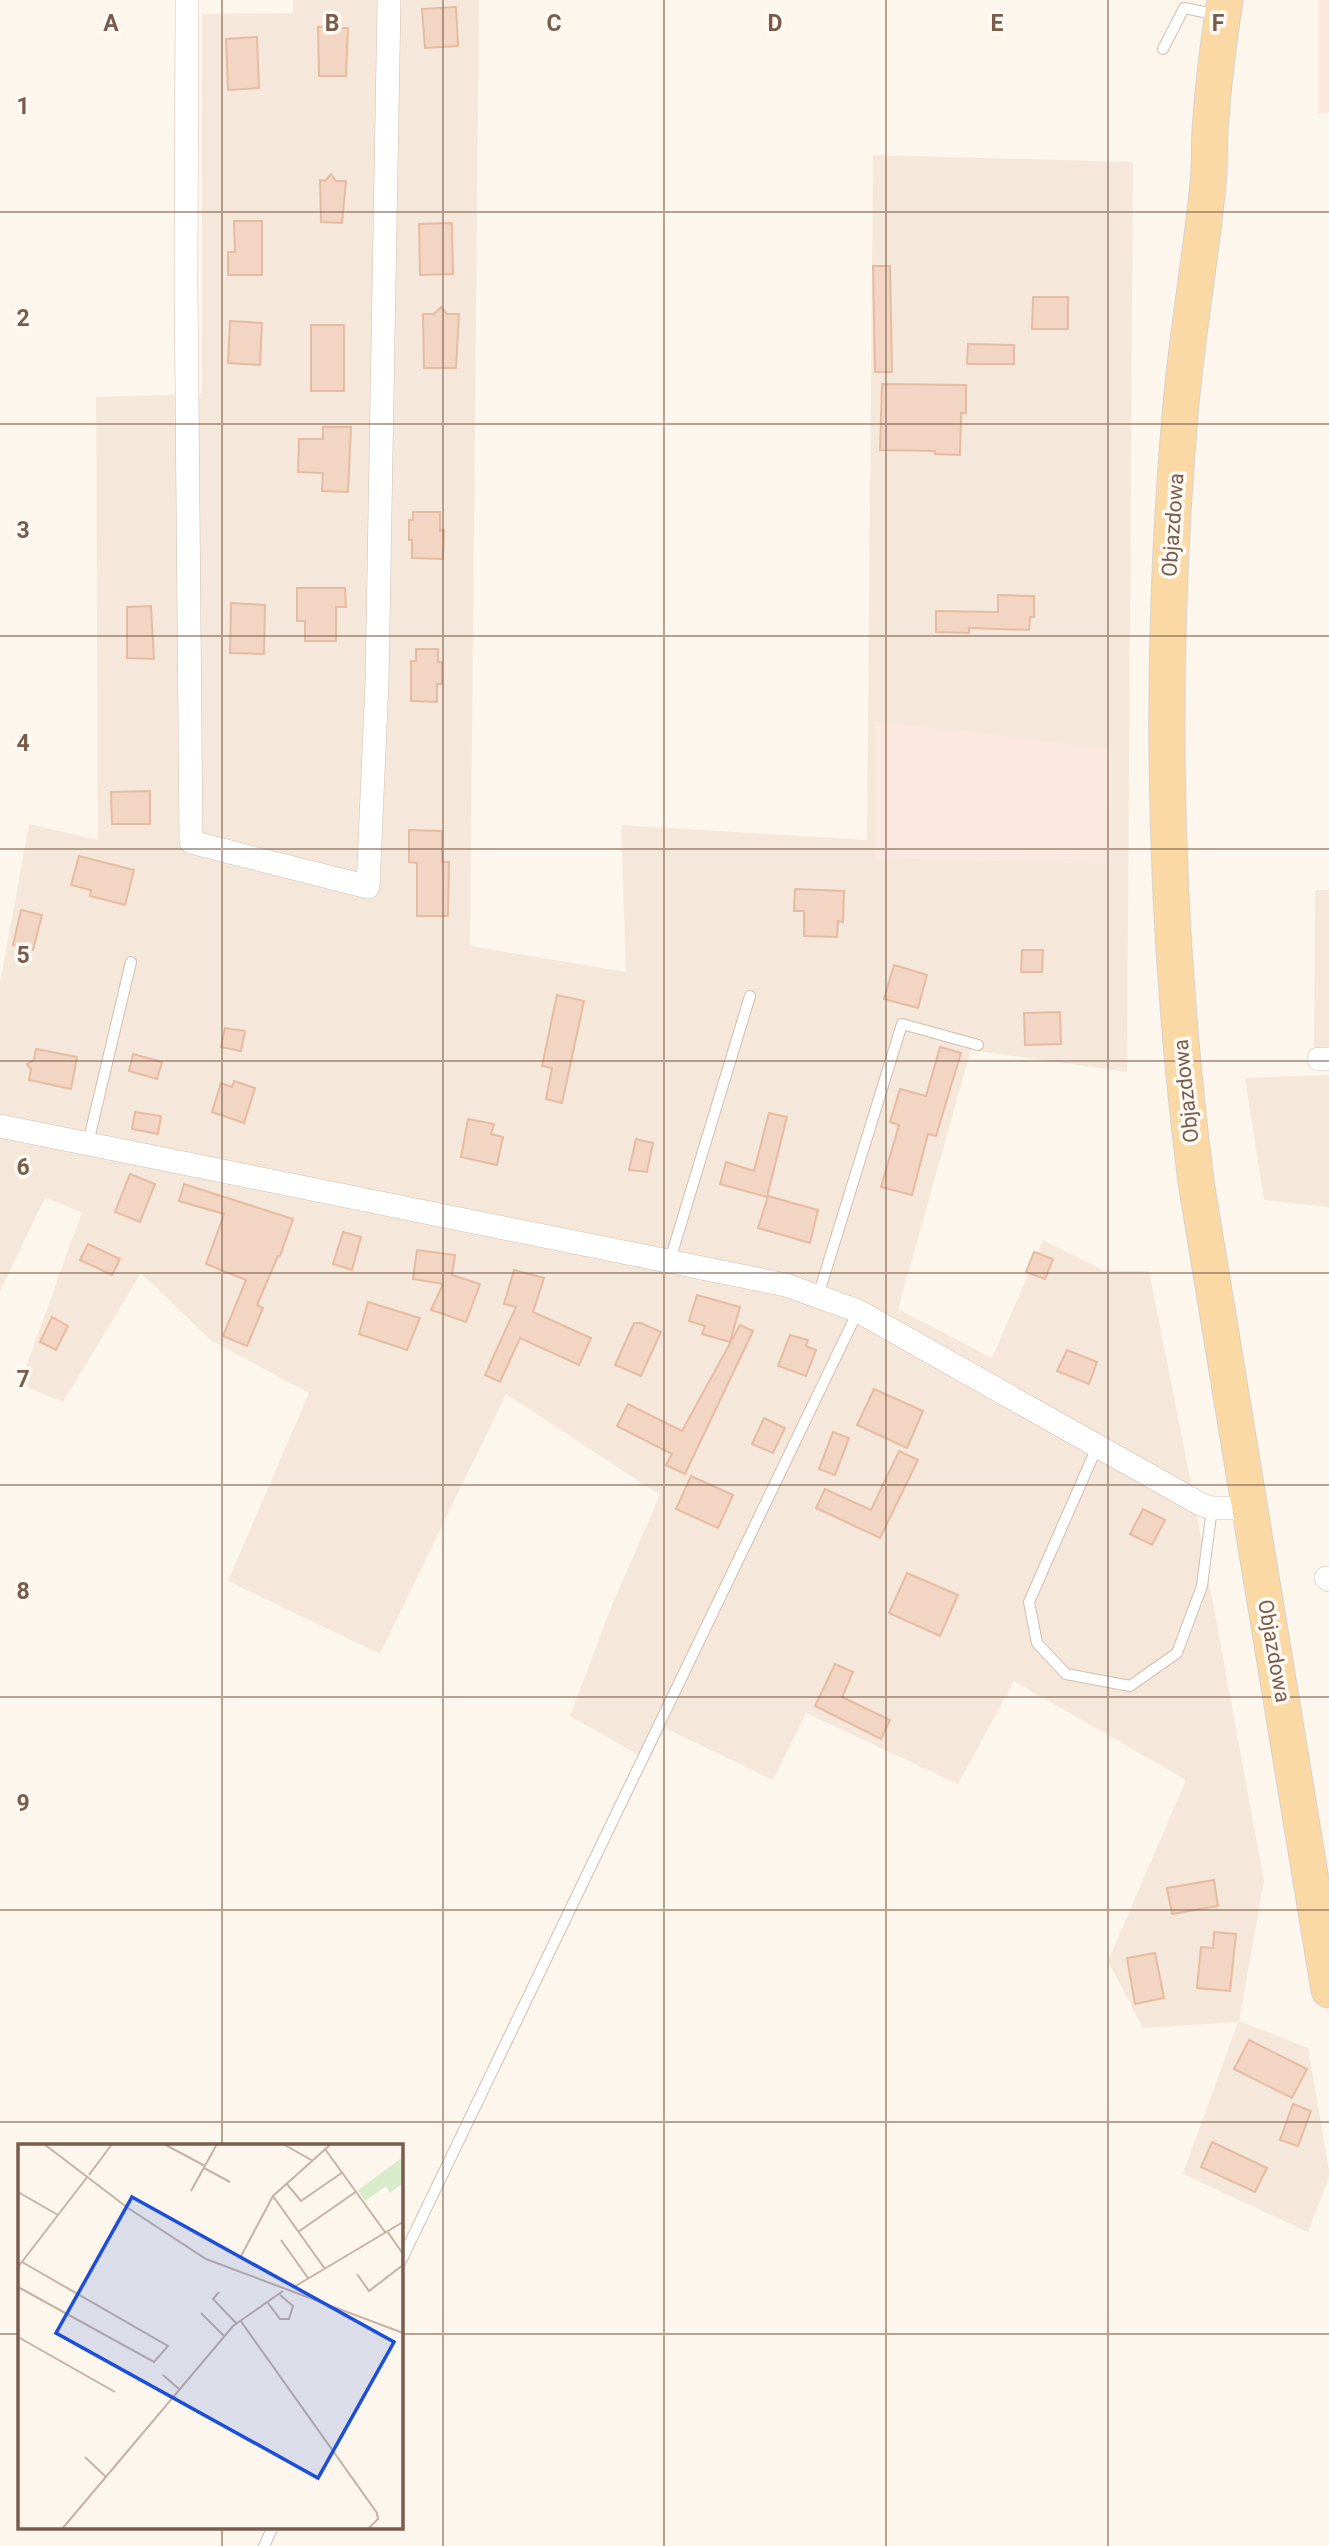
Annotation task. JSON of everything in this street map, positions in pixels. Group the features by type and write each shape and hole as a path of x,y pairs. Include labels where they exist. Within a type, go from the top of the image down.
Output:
{"main road":[{"name":"Objazdowa","path":"1231,5 1221,151 1208,184 1179,426 1167,610 1166,809 1172,949 1185,1096 1199,1196 1329,1990"}],"street":[{"path":"187,0 186,284 191,842 368,887 377,682 389,0"},
{"path":"0,1126 786,1285 858,1311 1202,1505 1212,1508 1250,1508"}],"lane":[{"path":"1163,49 1184,8 1231,5"},
{"path":"88,1143 131,962"},
{"path":"670,1260 750,996"},
{"path":"818,1296 902,1024 978,1045"},
{"path":"402,2259 858,1311"},
{"path":"1097,1447 1029,1602 1037,1643 1066,1674 1130,1686 1177,1653 1202,1586 1212,1508"},
{"path":"264,2546 273,2528"}],"shaded area":[{"path":"293,0 479,0 470,946 626,972 621,825 867,840 873,155 1133,162 1127,1072 971,1050 898,1309 992,1358 1043,1240 1105,1271 1149,1271 1264,1881 1239,2021 1308,2048 1329,2177 1308,2232 1183,2174 1238,2022 1143,2028 1108,1961 1186,1780 1014,1681 958,1784 806,1713 773,1780 665,1728 649,1761 570,1716 612,1605 660,1495 506,1394 380,1654 228,1581 309,1393 212,1341 141,1273 63,1402 20,1384 82,1212 45,1198 0,1291 0,984 29,824 98,840 96,397 202,394 202,14 293,13"},
{"path":"1318,0 1329,0 1329,113 1318,113"},
{"path":"875,721 1111,749 1112,864 875,858"},
{"path":"1315,890 1329,890 1329,1050 1314,1051"},
{"path":"1329,1075 1329,1207 1264,1200 1245,1078"}],"building":[{"path":"456,7 458,46 425,48 422,9"},
{"path":"330,21 337,28 348,28 346,76 319,76 318,27 325,27"},
{"path":"257,37 259,88 228,90 226,39"},
{"path":"331,174 336,181 346,181 342,223 321,222 320,180 325,181"},
{"path":"234,221 262,221 262,275 228,275 228,252 235,252"},
{"path":"452,223 453,274 420,275 419,224"},
{"path":"873,266 890,266 892,372 875,372"},
{"path":"1033,297 1068,297 1068,329 1032,329"},
{"path":"441,307 447,314 459,314 456,368 424,368 423,314 434,314"},
{"path":"230,321 262,323 260,365 228,363"},
{"path":"311,325 344,325 344,391 311,391"},
{"path":"968,344 1014,345 1014,364 967,364"},
{"path":"882,384 966,385 966,413 961,413 960,455 935,454 935,451 880,450"},
{"path":"323,427 351,427 348,492 322,491 323,473 298,472 299,439 323,439"},
{"path":"413,512 440,512 440,531 444,530 443,559 412,558 409,520 413,520"},
{"path":"297,588 345,588 346,607 336,607 336,641 305,641 305,621 297,621"},
{"path":"998,595 1034,596 1034,617 1030,617 1029,630 969,628 969,633 936,632 936,611 998,612"},
{"path":"231,603 265,605 264,654 230,653"},
{"path":"151,606 154,659 127,658 127,607"},
{"path":"416,649 438,649 438,662 442,662 442,684 437,684 437,702 411,701 411,661 416,661"},
{"path":"150,791 150,824 112,824 111,792"},
{"path":"409,830 442,831 442,862 449,862 448,916 417,916 417,863 409,862"},
{"path":"79,856 134,870 125,905 90,896 91,890 71,885"},
{"path":"795,889 844,891 843,922 838,921 837,937 804,936 804,911 794,911"},
{"path":"21,910 42,915 33,950 13,945"},
{"path":"1022,950 1043,950 1042,972 1021,972"},
{"path":"894,965 927,975 918,1008 884,999"},
{"path":"557,995 584,1001 562,1103 546,1099 552,1068 542,1066"},
{"path":"1060,1012 1061,1044 1025,1045 1024,1013"},
{"path":"225,1028 245,1031 241,1051 221,1047"},
{"path":"940,1047 961,1053 936,1136 928,1134 912,1195 881,1187 899,1125 890,1122 900,1089 926,1096"},
{"path":"36,1049 77,1057 71,1089 29,1080 31,1070 27,1064 34,1060"},
{"path":"133,1054 162,1062 157,1079 129,1071"},
{"path":"234,1081 255,1088 244,1123 212,1112 221,1083 232,1087"},
{"path":"135,1112 161,1116 158,1134 132,1129"},
{"path":"769,1113 787,1117 767,1197 720,1184 726,1162 754,1171"},
{"path":"468,1119 494,1124 491,1134 503,1137 497,1165 461,1157"},
{"path":"636,1139 653,1143 647,1172 629,1170"},
{"path":"130,1174 155,1184 140,1222 115,1212"},
{"path":"184,1184 293,1219 280,1256 257,1305 263,1308 247,1346 223,1336 246,1280 206,1264 224,1214 179,1201"},
{"path":"768,1196 818,1210 810,1243 758,1228"},
{"path":"343,1232 361,1237 352,1270 333,1264"},
{"path":"88,1244 120,1259 112,1275 80,1260"},
{"path":"417,1250 455,1255 452,1275 480,1284 466,1322 431,1310 443,1284 413,1279"},
{"path":"1034,1252 1053,1259 1045,1279 1026,1272"},
{"path":"514,1270 544,1278 533,1312 591,1338 579,1365 520,1338 500,1382 485,1375 516,1307 504,1304"},
{"path":"697,1295 740,1307 730,1342 702,1334 705,1326 689,1321"},
{"path":"368,1302 420,1318 407,1350 359,1334"},
{"path":"52,1317 68,1326 56,1350 40,1342"},
{"path":"634,1323 641,1323 661,1332 641,1376 615,1365"},
{"path":"740,1325 753,1331 685,1474 666,1465 672,1454 617,1426 628,1404 682,1431"},
{"path":"790,1335 808,1340 806,1346 816,1350 806,1376 778,1366"},
{"path":"1067,1350 1097,1362 1089,1384 1057,1371"},
{"path":"874,1389 923,1411 907,1448 857,1425"},
{"path":"764,1418 785,1428 773,1453 752,1444"},
{"path":"833,1432 849,1438 835,1475 819,1469"},
{"path":"899,1451 918,1460 880,1538 816,1508 825,1489 871,1510"},
{"path":"691,1476 733,1495 718,1528 676,1509"},
{"path":"1143,1509 1165,1520 1152,1545 1130,1534"},
{"path":"907,1573 958,1595 940,1636 889,1613"},
{"path":"835,1664 853,1672 842,1697 890,1720 881,1739 815,1706"},
{"path":"1214,1880 1218,1906 1172,1914 1167,1888"},
{"path":"1214,1932 1236,1934 1230,1991 1197,1988 1201,1947 1213,1948"},
{"path":"1155,1953 1164,1998 1135,2004 1127,1958"},
{"path":"1249,2040 1307,2069 1292,2098 1234,2069"},
{"path":"1293,2104 1311,2111 1298,2146 1280,2140"},
{"path":"1212,2142 1267,2168 1255,2192 1201,2167"}]}
